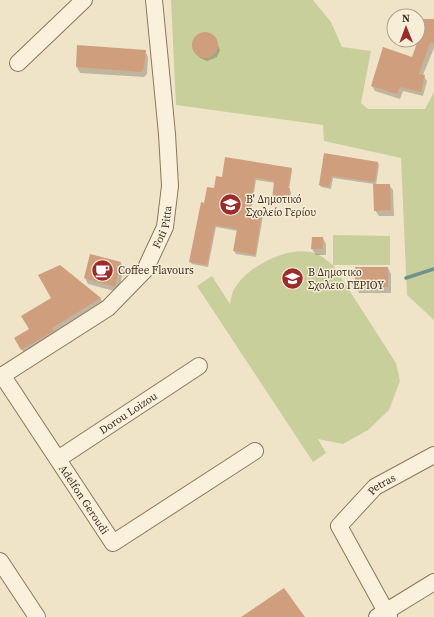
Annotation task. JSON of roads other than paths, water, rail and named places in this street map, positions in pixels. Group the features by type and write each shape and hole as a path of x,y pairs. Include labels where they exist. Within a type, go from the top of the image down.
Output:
{"street":[{"path":"18,63 84,0"},
{"name":"Foti Pitta","path":"1,376 108,308 145,270 165,227 170,186 167,134 154,0"},
{"name":"Dorou Loizou","path":"58,459 200,366"},
{"name":"Adelfon Geroudi","path":"1,376 113,543 255,451"},
{"name":"Petras","path":"384,615 339,526 375,487 434,455"},
{"path":"0,561 37,617"},
{"path":"384,615 434,582"}],"waterway":[{"path":"406,278 434,269"}],"place":[{"name":"Β' Δημοτικό Σχολείο Γερίου","path":"231,205"},
{"name":"Coffee Flavours","path":"103,270"},
{"name":"Β Δημοτικο Σχολειο ΓΕΡΙΟΥ","path":"293,278"}]}
